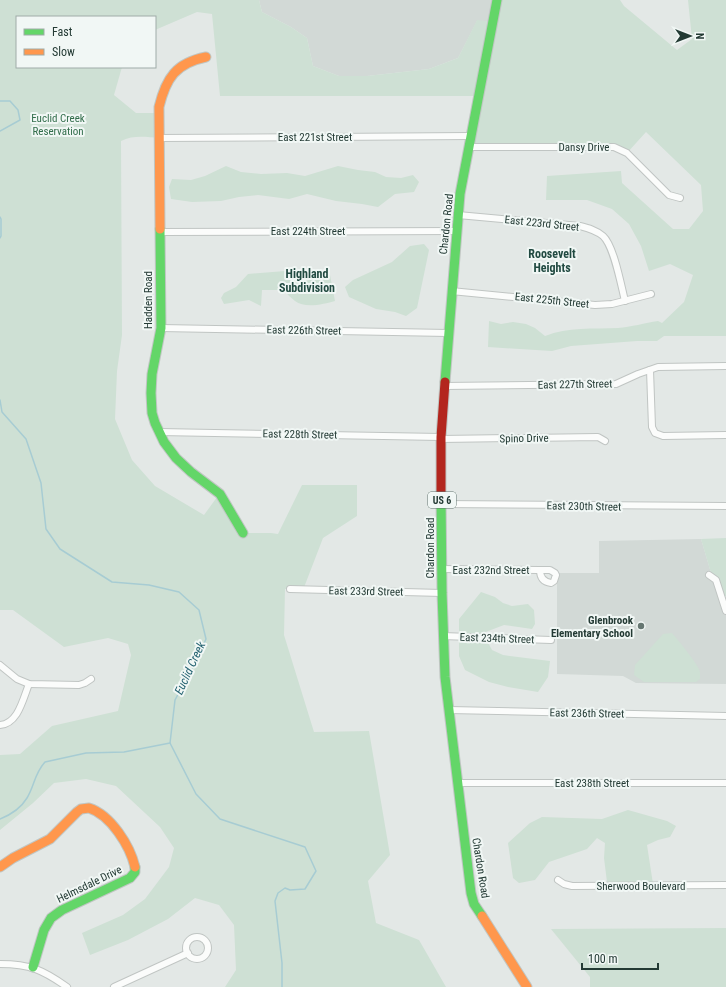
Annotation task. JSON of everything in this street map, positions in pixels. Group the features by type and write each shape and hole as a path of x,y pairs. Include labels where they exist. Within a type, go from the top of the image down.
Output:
{"main road":[{"name":"Chardon Road","path":"497,0 463,177 451,291 441,438 443,636 445,677 471,893 474,904 527,987"},
{"name":"Hadden Road","path":"206,57 192,60 174,71 167,81 161,96 159,107 161,328 159,346 151,383 151,403 153,417 166,446 178,462 220,494 243,533"},
{"name":"Helmsdale Drive","path":"0,867 8,860 55,835 78,811 90,807 120,834 135,866 135,872 130,878 62,910 51,918 44,930 33,967"}],"street":[{"name":"East 221st Street","path":"159,138 471,136"},
{"name":"Dansy Drive","path":"468,147 614,147 627,153 669,194 680,198"},
{"name":"East 223rd Street","path":"458,215 580,226 596,231 603,236 611,250 625,301"},
{"name":"East 224th Street","path":"160,232 457,231"},
{"name":"East 225th Street","path":"451,291 595,305 612,304 651,294"},
{"name":"East 226th Street","path":"161,328 448,333"},
{"name":"East 227th Street","path":"444,386 616,384 650,370 665,366 726,366"},
{"path":"650,370 652,427 656,434 663,436 726,435"},
{"name":"East 228th Street","path":"159,432 441,438"},
{"name":"Spino Drive","path":"441,438 598,437 605,441"},
{"name":"East 230th Street","path":"442,504 726,506"},
{"name":"East 232nd Street","path":"442,569 540,570"},
{"path":"709,575 716,580 726,611"},
{"name":"East 233rd Street","path":"290,589 442,593"},
{"name":"East 234th Street","path":"443,636 550,640"},
{"path":"0,665 17,679 29,684 79,685 91,679"},
{"path":"0,725 8,724 15,717 29,684"},
{"name":"East 236th Street","path":"449,710 726,716"},
{"name":"East 238th Street","path":"457,783 726,783"},
{"name":"Sherwood Boulevard","path":"558,880 572,886 726,885"},
{"path":"114,987 188,953"},
{"path":"0,964 33,967 67,987"}],"shaded area":[{"path":"259,0 497,0 493,22 477,21 458,58 429,69 367,76 339,76 313,66 307,38 291,27 262,12"},
{"name":"Glenbrook Elementary School","path":"701,539 711,573 716,580 726,611 726,684 636,683 623,676 557,674 557,573 599,573 599,541"}],"green space":[{"name":"Euclid Creek Reservation","path":"0,0 259,0 262,12 291,27 307,38 313,66 339,76 367,76 429,69 458,58 477,20 493,22 497,0 620,0 624,6 677,50 692,39 688,0 726,0 726,336 664,336 657,341 571,346 552,351 488,347 489,321 501,324 513,322 526,324 535,328 545,336 572,330 628,327 658,321 662,323 684,302 693,275 670,264 649,271 641,246 629,224 612,209 587,200 546,200 547,176 621,171 622,183 673,229 689,229 703,211 701,185 646,132 627,153 621,149 468,147 478,96 220,96 212,14 197,12 156,30 156,16 16,16 16,68 122,68 114,95 136,113 159,113 159,138 135,137 121,141 122,335 117,371 115,419 132,460 155,486 204,515 220,493 243,533 278,534 302,485 357,485 357,516 323,538 303,590 285,589 284,635 314,732 369,731 390,855 368,881 376,923 419,940 446,987 225,987 236,970 234,925 219,905 195,898 168,919 128,940 90,955 82,933 123,915 145,899 169,867 174,848 160,827 116,786 86,779 54,783 33,803 0,830 0,755 20,754 52,726 118,711 131,655 128,644 108,638 64,647 13,610 0,610"},
{"path":"226,166 241,172 261,174 287,173 305,176 338,166 375,172 386,177 401,178 413,175 419,182 414,192 395,194 378,207 336,201 307,194 289,199 258,195 221,201 192,202 171,199 169,187 172,179 191,180 205,176"},
{"path":"424,244 429,250 417,308 406,316 395,312 376,309 349,297 345,287 353,280 392,262 410,246"},
{"path":"285,271 301,282 318,278 323,274 330,275 335,301 315,305 304,305 295,301 284,290 262,290 261,306 249,300 224,304 221,298 224,293 236,287 248,274"},
{"path":"726,538 726,596 721,597 711,573 701,539"},
{"path":"481,592 495,597 503,603 512,606 528,604 534,610 535,624 532,629 504,625 483,633 492,650 503,655 550,661 548,677 538,692 489,682 465,670 459,656 459,619"},
{"path":"672,633 696,664 700,672 700,679 696,682 644,682 634,675 635,665 663,634"},
{"path":"628,810 667,821 676,826 670,837 647,845 653,884 607,882 604,858 605,843 597,838 587,849 549,862 535,880 519,883 513,878 508,843 530,823 542,817 602,819"},
{"path":"726,928 726,987 590,987 590,977 551,929"}],"waterway":[{"name":"Euclid Creek","path":"0,101 10,101 18,110 20,120 0,131"},
{"name":"Euclid Creek","path":"0,217 0,238"},
{"name":"Euclid Creek","path":"0,400 2,412 26,439 41,483 46,529 60,549 112,582 149,585 179,592 199,610 206,639 175,700 170,743 196,794 220,819 305,847 316,871 305,889 290,890 285,888 278,893 275,901 282,963 282,987"},
{"path":"0,819 15,811 25,802 41,766 45,762 86,753 124,752 170,743"}],"traffic: fast":[{"path":"445,382 460,194 497,0"},
{"path":"160,229 161,328 152,374 152,413 164,442 176,458 191,472 220,494 243,533"},
{"path":"441,496 445,677 471,893 474,904 482,916"},
{"path":"33,967 44,930 51,918 62,910 130,878 135,872 135,867"}],"traffic: slow":[{"path":"160,229 159,107 165,88 174,73 187,63 206,57"},
{"path":"0,867 13,858 50,839 77,812 81,809 89,808 105,817 112,824 129,850 135,867"},
{"path":"482,916 527,987"}],"traffic: jam":[{"path":"441,496 441,437 445,382"}],"place":[{"name":"Glenbrook Elementary School","path":"641,626"}],"district":[{"name":"Roosevelt Heights","path":"552,261"},
{"name":"Highland Subdivision","path":"307,281"}]}
